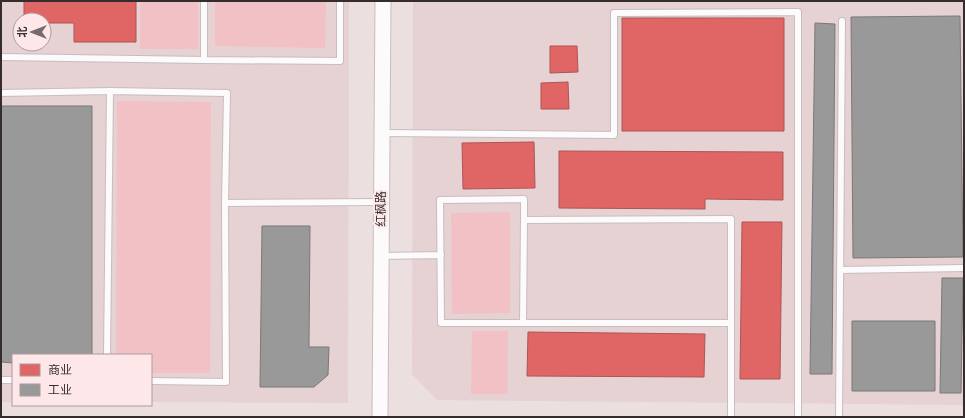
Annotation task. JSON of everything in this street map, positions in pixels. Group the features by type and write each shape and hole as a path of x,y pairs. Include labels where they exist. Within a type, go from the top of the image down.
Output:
{"street":[{"name":"红枫路","path":"380,417 383,1"}],"lane":[{"path":"204,1 204,60"},
{"path":"1,58 340,61 340,1"},
{"path":"382,133 614,135 614,13 798,12 798,417"},
{"path":"839,417 842,21"},
{"path":"107,354 110,92"},
{"path":"1,93 227,93 225,203 226,382 152,381"},
{"path":"523,323 524,199 440,200 441,323 523,323 731,323"},
{"path":"225,203 381,202"},
{"path":"524,220 731,219 731,417"},
{"path":"381,256 441,255"},
{"path":"840,270 964,268"},
{"path":"1,380 12,380"}],"shaded area":[{"path":"1,1 349,1 348,403 152,402 152,354 12,354 12,402 1,402"},
{"path":"140,1 198,1 198,49 140,49"},
{"path":"215,1 326,1 325,48 215,46"},
{"path":"413,1 964,1 964,405 437,400 412,374"},
{"path":"117,101 211,102 210,373 152,373 152,354 116,354"},
{"path":"510,212 510,313 452,314 451,213"},
{"path":"472,331 508,331 507,394 471,394"}],"building: 商业":[{"path":"24,1 136,1 136,42 74,42 74,23 52,23 52,12 24,12"},
{"path":"622,18 784,18 784,131 622,131"},
{"path":"550,46 577,46 578,72 550,73"},
{"path":"568,82 569,109 541,109 541,83"},
{"path":"534,142 535,188 463,189 462,143"},
{"path":"559,151 783,152 783,200 705,199 705,209 559,208"},
{"path":"742,222 782,222 780,379 740,379"},
{"path":"528,332 705,334 704,377 527,376"}],"building: 工业":[{"path":"960,16 963,257 853,258 851,17"},
{"path":"815,23 835,24 832,374 810,374"},
{"path":"1,106 92,106 92,354 12,354 12,363 1,362"},
{"path":"262,226 310,226 309,347 329,347 328,375 314,387 260,387"},
{"path":"942,278 963,278 961,393 940,393"},
{"path":"852,321 935,321 935,391 852,391"}]}
